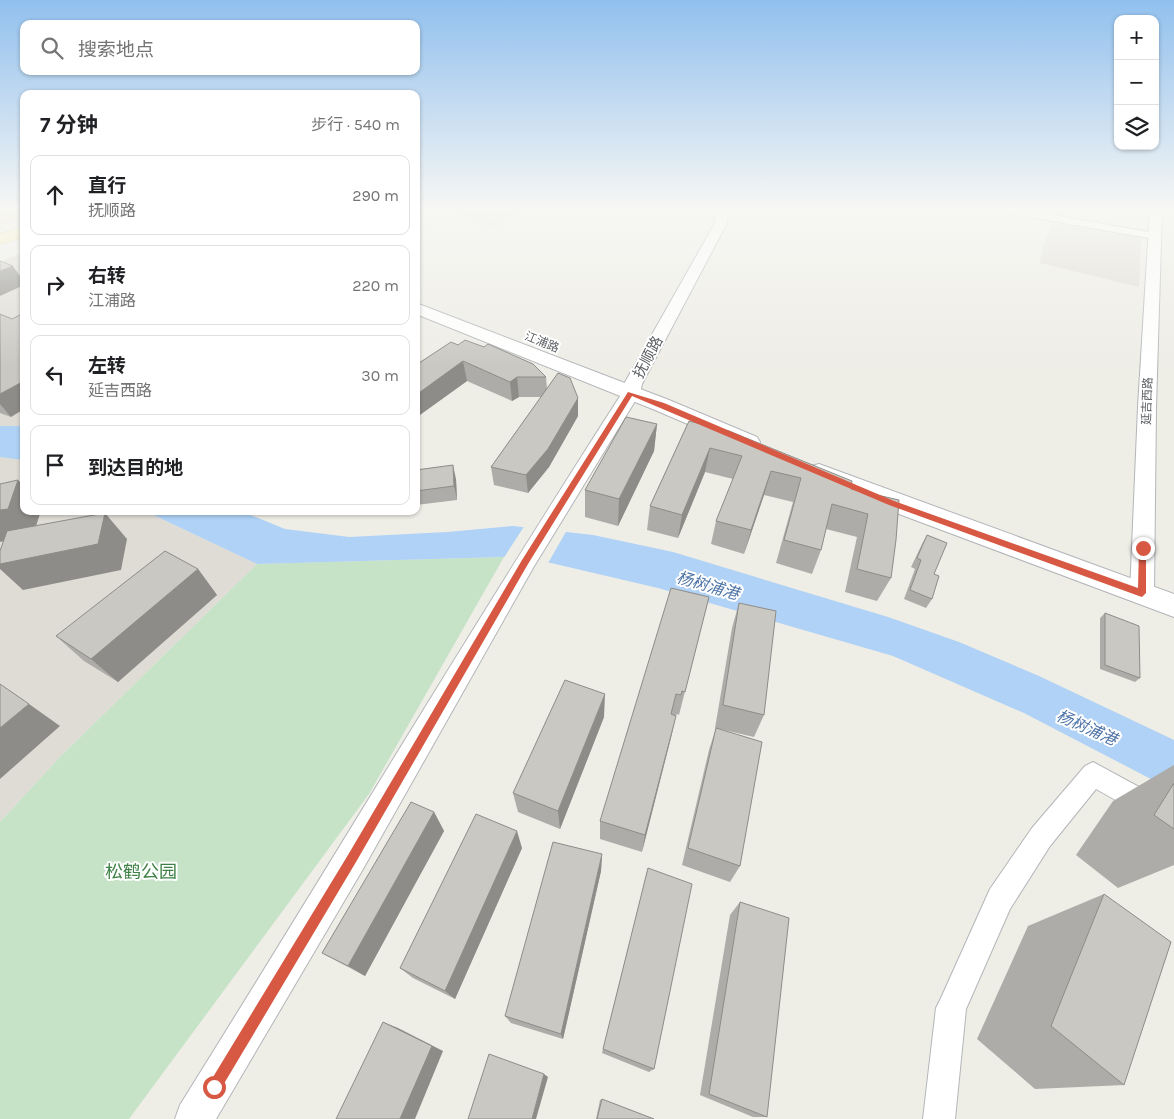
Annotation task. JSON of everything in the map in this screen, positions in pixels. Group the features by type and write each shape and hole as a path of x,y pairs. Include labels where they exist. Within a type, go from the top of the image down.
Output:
{"main road":[{"name":"江浦路","path":"420,294 606,367 632,389"},
{"name":"江浦路","path":"420,310 632,389 662,405 771,452"},
{"path":"797,463 923,515 1174,606"}],"street":[{"name":"抚顺路","path":"194,1119 348,866 525,562 632,389 701,261"},
{"name":"延吉西路","path":"1142,593 1146,416 1153,261"},
{"path":"939,1119 951,1008 1000,899 1041,837 1093,774 1174,820"}],"shaded area":[{"path":"20,261 20,440 9,457 20,459 20,515 153,515 257,564 59,758 0,822 0,262"},
{"path":"1040,261 1140,261 1139,287 1040,263"}],"green space":[{"name":"松鹤公园","path":"504,557 369,794 129,1119 0,1119 0,822 59,758 257,564"}],"water":[{"path":"0,426 20,426 20,460 0,457"},
{"name":"杨树浦港","path":"153,515 251,515 285,529 349,537 448,532 513,526 593,535 673,552 888,617 959,642 1039,676 1174,740 1174,791 1024,713 893,656 658,588 551,563 504,557 257,564"}],"pier":[{"path":"525,525 567,530 547,565 503,559"}],"building":[{"path":"0,261 13,266 0,271"},
{"path":"0,314 12,319 20,315 20,383 0,394"},
{"path":"465,340 484,347 488,344 533,364 546,377 517,377 510,382 463,361 420,392 420,362 451,342 458,345"},
{"path":"558,373 570,378 578,398 548,449 526,475 491,467"},
{"path":"626,417 657,424 619,499 585,490"},
{"path":"689,421 729,431 852,481 851,489 899,500 891,578 857,569 868,514 832,504 821,550 784,540 801,478 771,471 751,530 716,521 742,456 710,448 682,515 650,506"},
{"path":"453,465 454,486 420,490 420,469"},
{"path":"18,480 8,509 0,510 0,484"},
{"path":"94,515 105,515 98,544 0,564 0,551 7,531"},
{"path":"927,535 947,543 934,574 939,576 932,599 910,590 921,560 917,558"},
{"path":"165,551 198,569 91,659 56,636"},
{"path":"671,588 709,597 685,692 682,691 681,695 676,694 671,714 676,716 645,835 600,821"},
{"path":"739,603 776,611 764,715 723,705"},
{"path":"1105,613 1139,626 1140,678 1105,665"},
{"path":"565,680 605,694 558,811 513,793"},
{"path":"0,684 29,704 0,728"},
{"path":"716,728 762,742 740,866 688,848"},
{"path":"1174,783 1174,829 1154,815"},
{"path":"411,802 434,812 348,966 322,953"},
{"path":"476,814 517,831 445,991 400,968"},
{"path":"553,842 602,854 561,1034 505,1016"},
{"path":"648,868 692,884 654,1069 603,1049"},
{"path":"1104,894 1171,942 1124,1085 1051,1026"},
{"path":"740,902 789,918 767,1117 709,1094"},
{"path":"383,1022 432,1046 400,1119 336,1119"},
{"path":"489,1054 544,1074 532,1119 468,1119"},
{"path":"602,1099 654,1119 597,1119"}],"route":[{"path":"214,1087 352,858 525,562 631,393 891,503 1142,593 1143,548"}]}
